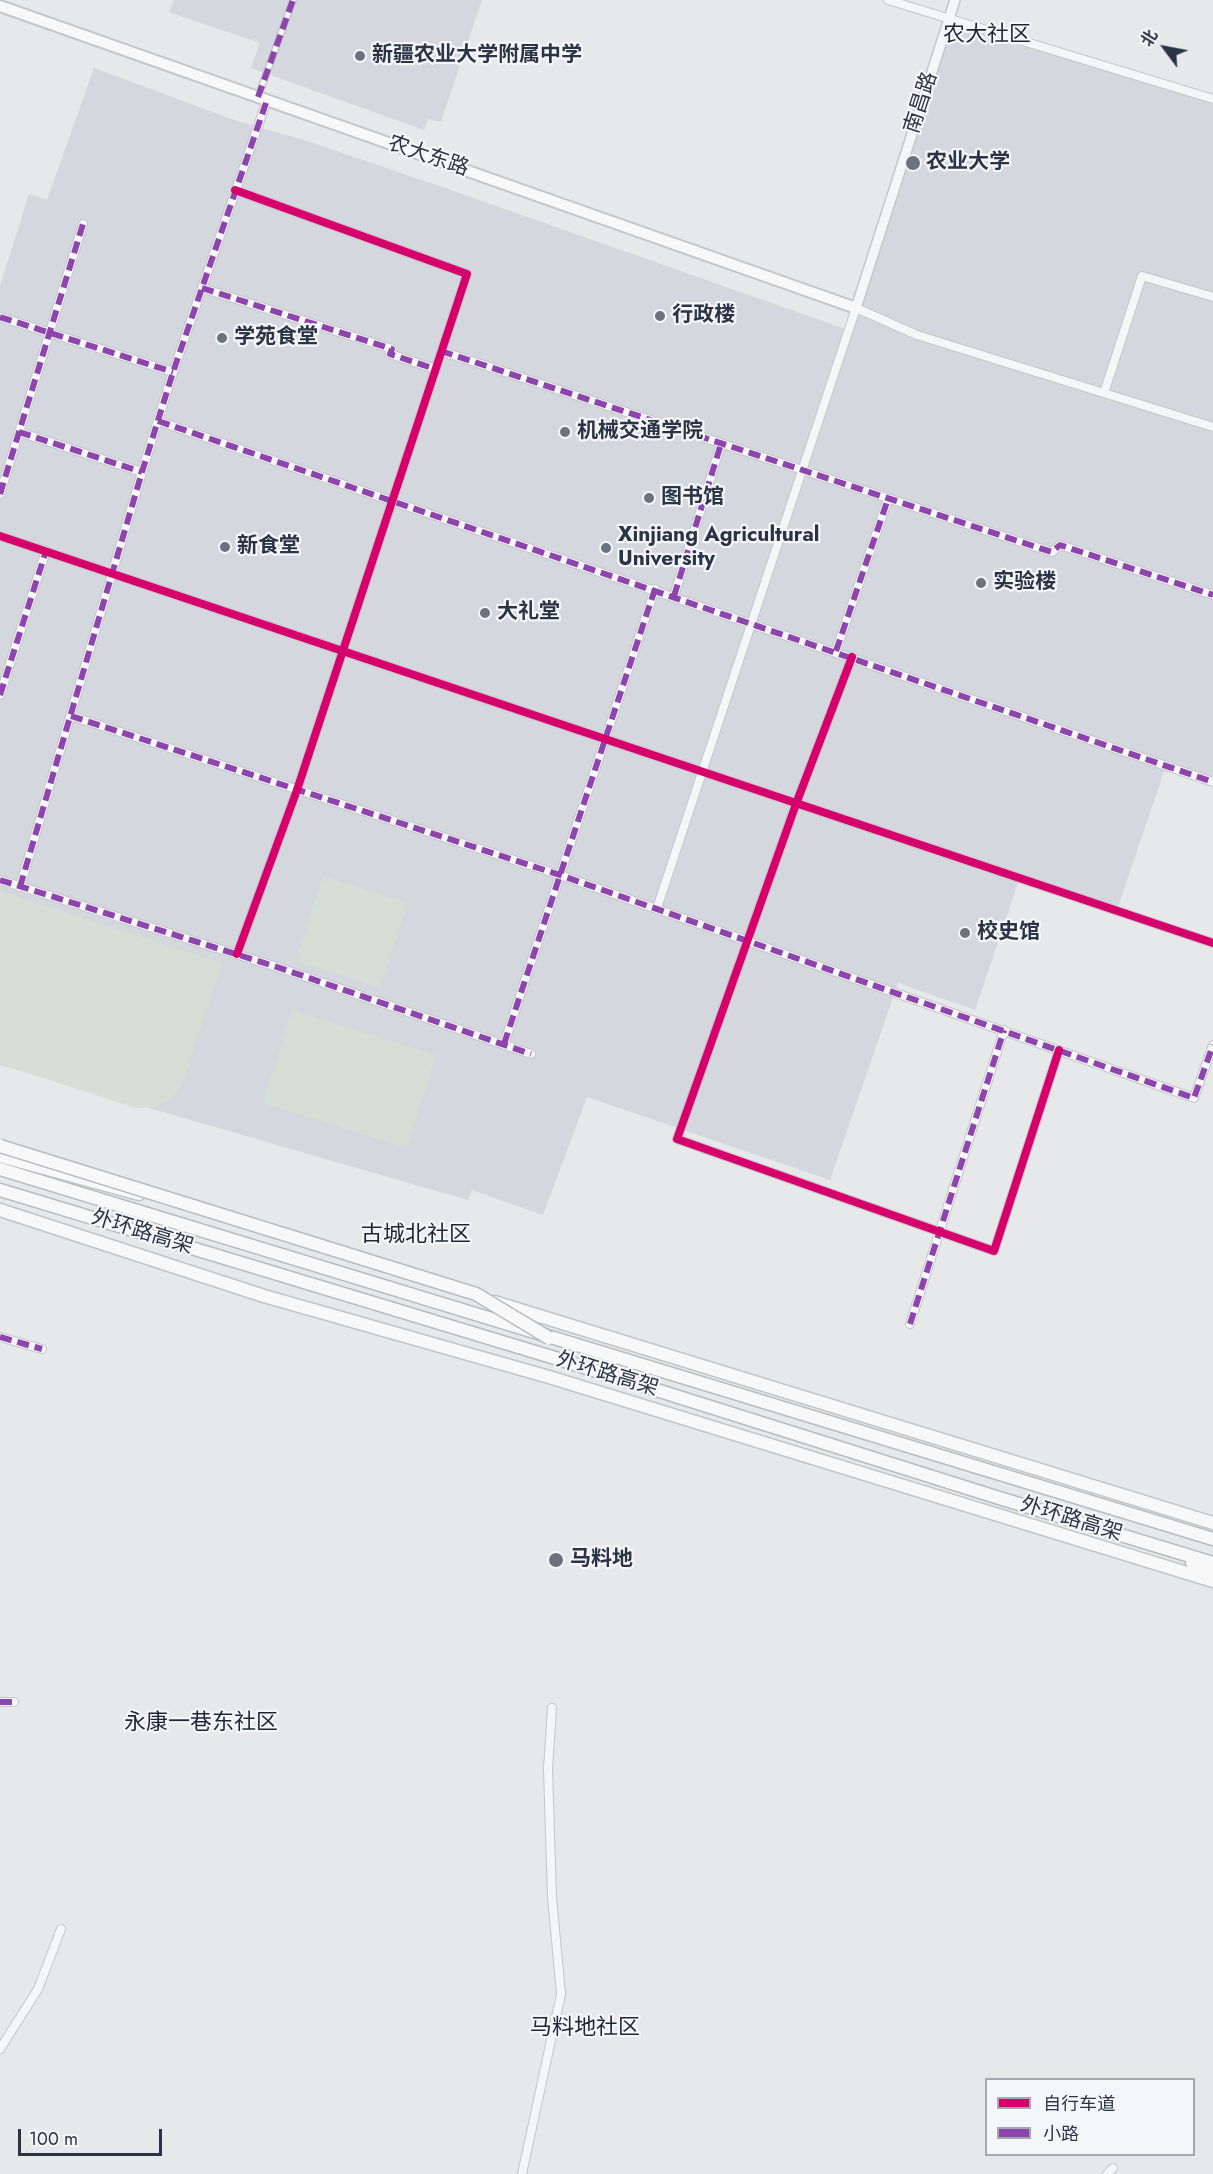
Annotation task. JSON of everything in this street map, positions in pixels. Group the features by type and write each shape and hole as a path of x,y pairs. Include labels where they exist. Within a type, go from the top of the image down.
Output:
{"main road":[{"name":"农大东路","path":"0,6 856,308"},
{"path":"0,1146 476,1294 549,1338"},
{"path":"0,1156 100,1186 204,1208 551,1320 1213,1522"},
{"name":"外环路高架","path":"0,1169 1213,1539"},
{"name":"外环路高架","path":"0,1190 566,1362 1213,1563"},
{"path":"0,1210 264,1296 549,1377 1213,1581"},
{"path":"1159,1546 1213,1573"}],"street":[{"path":"20,887 142,472 173,372 235,190 293,0"},
{"path":"888,0 1213,99"},
{"name":"南昌路","path":"856,308 955,0"},
{"path":"235,190 467,274 297,790 237,954"},
{"path":"0,494 83,224"},
{"path":"1104,393 1142,276 1213,297"},
{"path":"202,288 392,349 390,354 435,369"},
{"path":"657,908 856,308 917,336 1213,427"},
{"path":"0,317 173,372"},
{"path":"441,351 1052,552 1060,545 1213,595"},
{"path":"158,421 655,589 1213,782"},
{"path":"19,432 142,472"},
{"path":"674,596 721,444"},
{"path":"836,651 888,499"},
{"path":"0,536 1213,943"},
{"path":"0,695 46,551"},
{"path":"504,1044 655,589"},
{"path":"852,657 796,804 677,1139 994,1251 1059,1050"},
{"path":"71,716 560,875 1194,1098 1210,1067 1213,1045"},
{"path":"0,880 237,954 531,1054"},
{"path":"910,1324 1004,1030"},
{"path":"0,1337 42,1349"},
{"path":"0,1702 14,1702"},
{"path":"522,2174 561,1994 552,1897 548,1769 552,1708"},
{"path":"0,2049 38,1989 61,1929"}],"shaded area":[{"name":"新疆农业大学附属中学","path":"174,0 482,0 441,122 428,119 424,130 251,68 260,43 169,12"},
{"name":"Xinjiang Agricultural University","path":"948,20 1213,97 1213,783 1166,766 1117,910 1020,877 975,1010 898,983 830,1180 587,1097 543,1215 472,1190 468,1200 0,1065 0,286 29,194 47,200 94,68 237,121 307,141 448,189 848,330"},
{"path":"323,876 408,903 380,988 296,961"},
{"path":"0,891 222,963 184,1080 173,1098 156,1107 136,1108 0,1064"},
{"path":"292,1010 436,1055 407,1148 263,1103"}],"marked path":[{"path":"258,97 293,0"},
{"path":"20,887 173,372 267,100"},
{"path":"0,494 83,224"},
{"path":"202,288 392,349 390,354 435,369"},
{"path":"0,317 173,372"},
{"path":"441,351 1033,546 1052,552 1060,545 1213,595"},
{"path":"158,421 1213,782"},
{"path":"19,432 142,472"},
{"path":"674,596 721,444"},
{"path":"836,651 888,499"},
{"path":"0,695 46,551"},
{"path":"504,1044 655,589"},
{"path":"71,716 560,875 1194,1098 1213,1045"},
{"path":"0,880 277,967 531,1054"},
{"path":"910,1324 1004,1030"},
{"path":"0,1337 42,1349"},
{"path":"0,1702 14,1702"}],"cycle path":[{"path":"235,190 467,274 297,790 237,954"},
{"path":"0,536 1213,943"},
{"path":"852,657 796,804 677,1139 994,1251 1059,1050"}],"place":[{"name":"新疆农业大学附属中学","path":"360,56"},
{"name":"农业大学","path":"913,163"},
{"name":"行政楼","path":"660,316"},
{"name":"学苑食堂","path":"222,338"},
{"name":"机械交通学院","path":"565,432"},
{"name":"图书馆","path":"649,498"},
{"name":"新食堂","path":"225,547"},
{"name":"Xinjiang Agricultural University","path":"606,548"},
{"name":"实验楼","path":"981,583"},
{"name":"大礼堂","path":"485,613"},
{"name":"校史馆","path":"965,933"},
{"name":"马料地","path":"556,1560"}],"district":[{"name":"农大社区","path":"987,36"},
{"name":"古城北社区","path":"416,1236"},
{"name":"永康一巷东社区","path":"201,1724"},
{"name":"马料地社区","path":"585,2029"}]}
